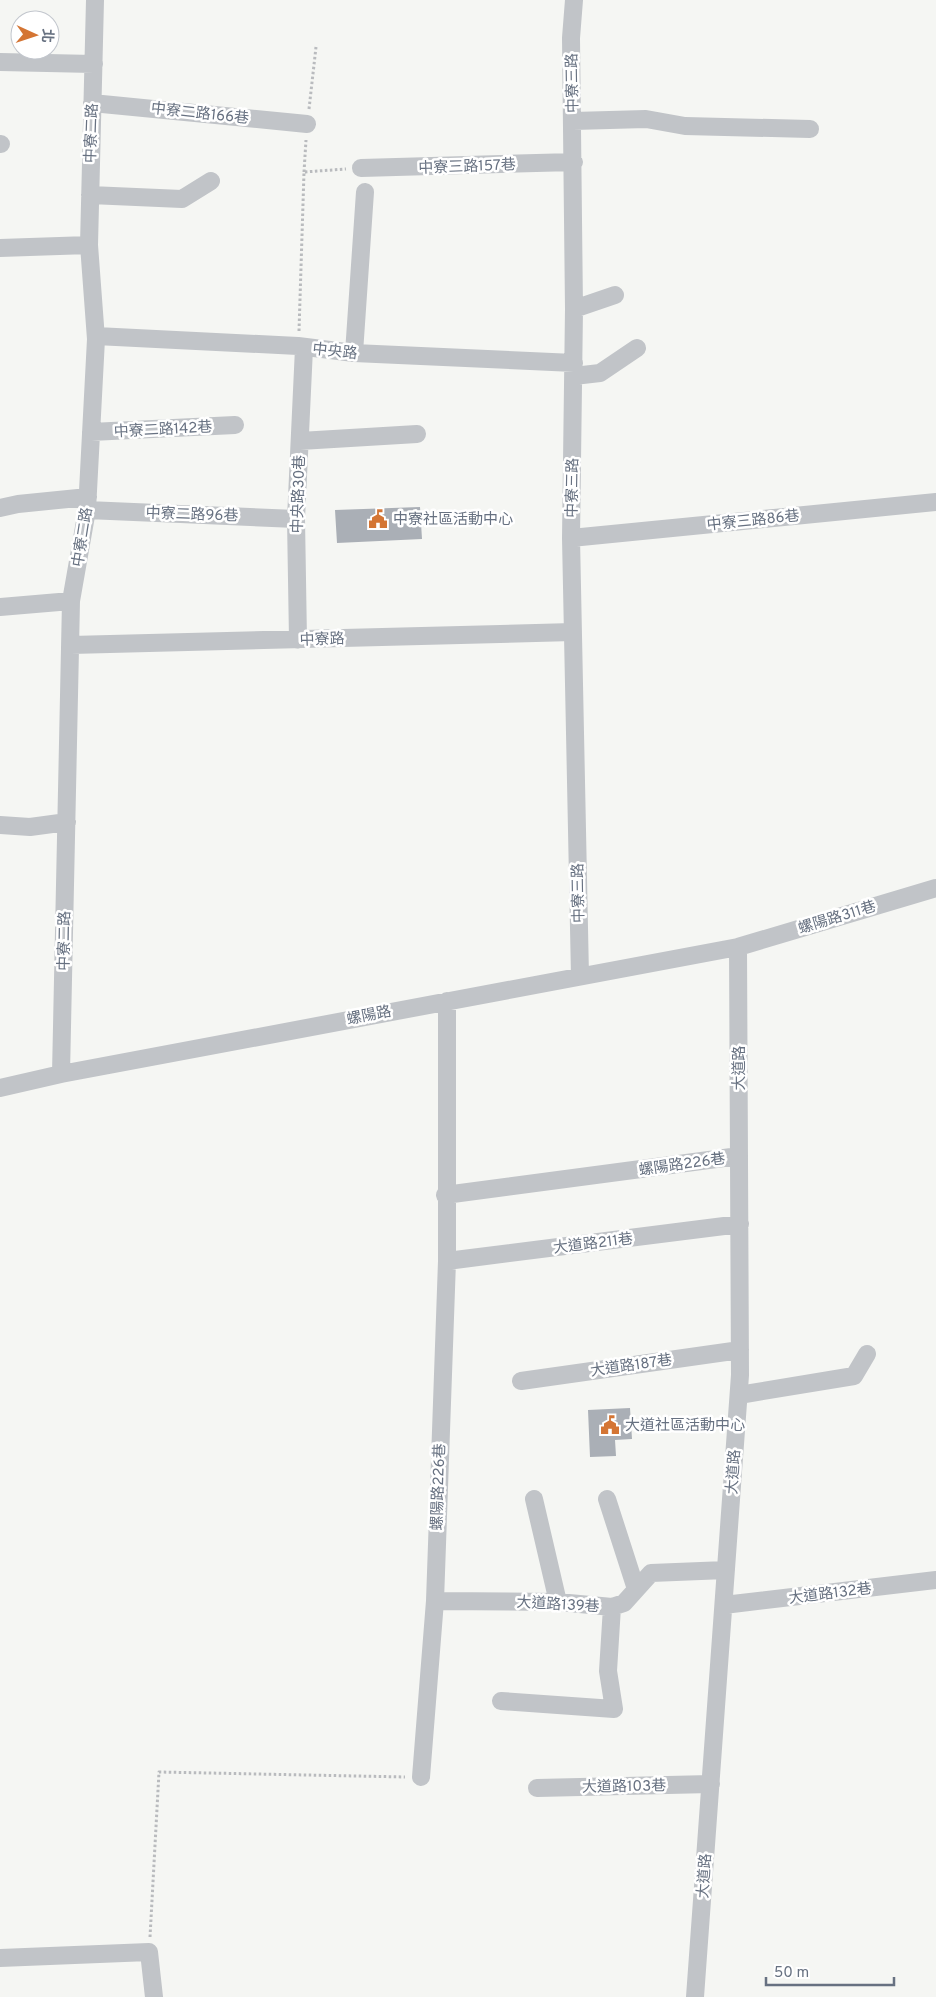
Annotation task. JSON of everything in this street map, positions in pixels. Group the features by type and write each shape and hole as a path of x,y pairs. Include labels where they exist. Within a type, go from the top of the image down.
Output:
{"street":[{"name":"中寮二路","path":"61,1074 71,601 87,504 96,336 89,245 95,0"},
{"name":"中寮三路","path":"574,0 571,38 574,162 574,369 571,538 580,976"},
{"path":"0,62 94,64"},
{"name":"中寮二路166巷","path":"92,103 307,124"},
{"path":"573,120 646,119 685,126 810,129"},
{"name":"中寮三路157巷","path":"361,168 574,162"},
{"path":"90,195 182,199 211,181"},
{"path":"354,353 365,192"},
{"path":"0,248 89,245"},
{"path":"574,309 614,295"},
{"name":"中央路","path":"96,336 301,347 354,353 574,369 600,373 637,348"},
{"name":"中央路30巷","path":"298,640 296,518 300,441 301,347"},
{"name":"中寮二路142巷","path":"91,432 236,425"},
{"path":"300,441 417,434"},
{"name":"中寮三路86巷","path":"571,538 936,502"},
{"name":"中寮二路96巷","path":"0,508 18,504 87,504 296,518"},
{"path":"0,607 71,601"},
{"name":"中寮路","path":"71,645 573,632"},
{"path":"0,825 30,827 67,822"},
{"name":"螺陽路311巷","path":"738,947 936,888"},
{"name":"螺陽路","path":"0,1088 61,1074 447,1000 738,947"},
{"name":"大道路","path":"695,1997 739,1395 738,947"},
{"name":"螺陽路226巷","path":"421,1777 435,1601 446,1261 447,1000"},
{"name":"螺陽路226巷","path":"446,1195 739,1156"},
{"name":"大道路211巷","path":"446,1261 740,1224"},
{"name":"大道路187巷","path":"521,1381 740,1350"},
{"path":"739,1395 854,1376 867,1354"},
{"path":"534,1499 558,1602"},
{"path":"607,1500 636,1589"},
{"name":"大道路139巷","path":"435,1601 558,1602 612,1607 624,1602 650,1573 726,1570"},
{"name":"大道路132巷","path":"724,1606 936,1580"},
{"path":"501,1701 614,1709 608,1671 612,1607"},
{"name":"大道路103巷","path":"537,1788 711,1784"},
{"path":"0,1958 149,1952 154,1997"}],"path":[{"path":"301,347 304,172 361,168"},
{"path":"149,1952 159,1772 421,1777"}],"building":[{"name":"中寮社區活動中心","path":"420,507 422,539 337,543 335,510"},
{"name":"大道社區活動中心","path":"630,1408 632,1439 615,1440 616,1456 590,1457 588,1410"}],"place":[{"name":"中寮社區活動中心","path":"378,519"},
{"name":"大道社區活動中心","path":"610,1425"}]}
